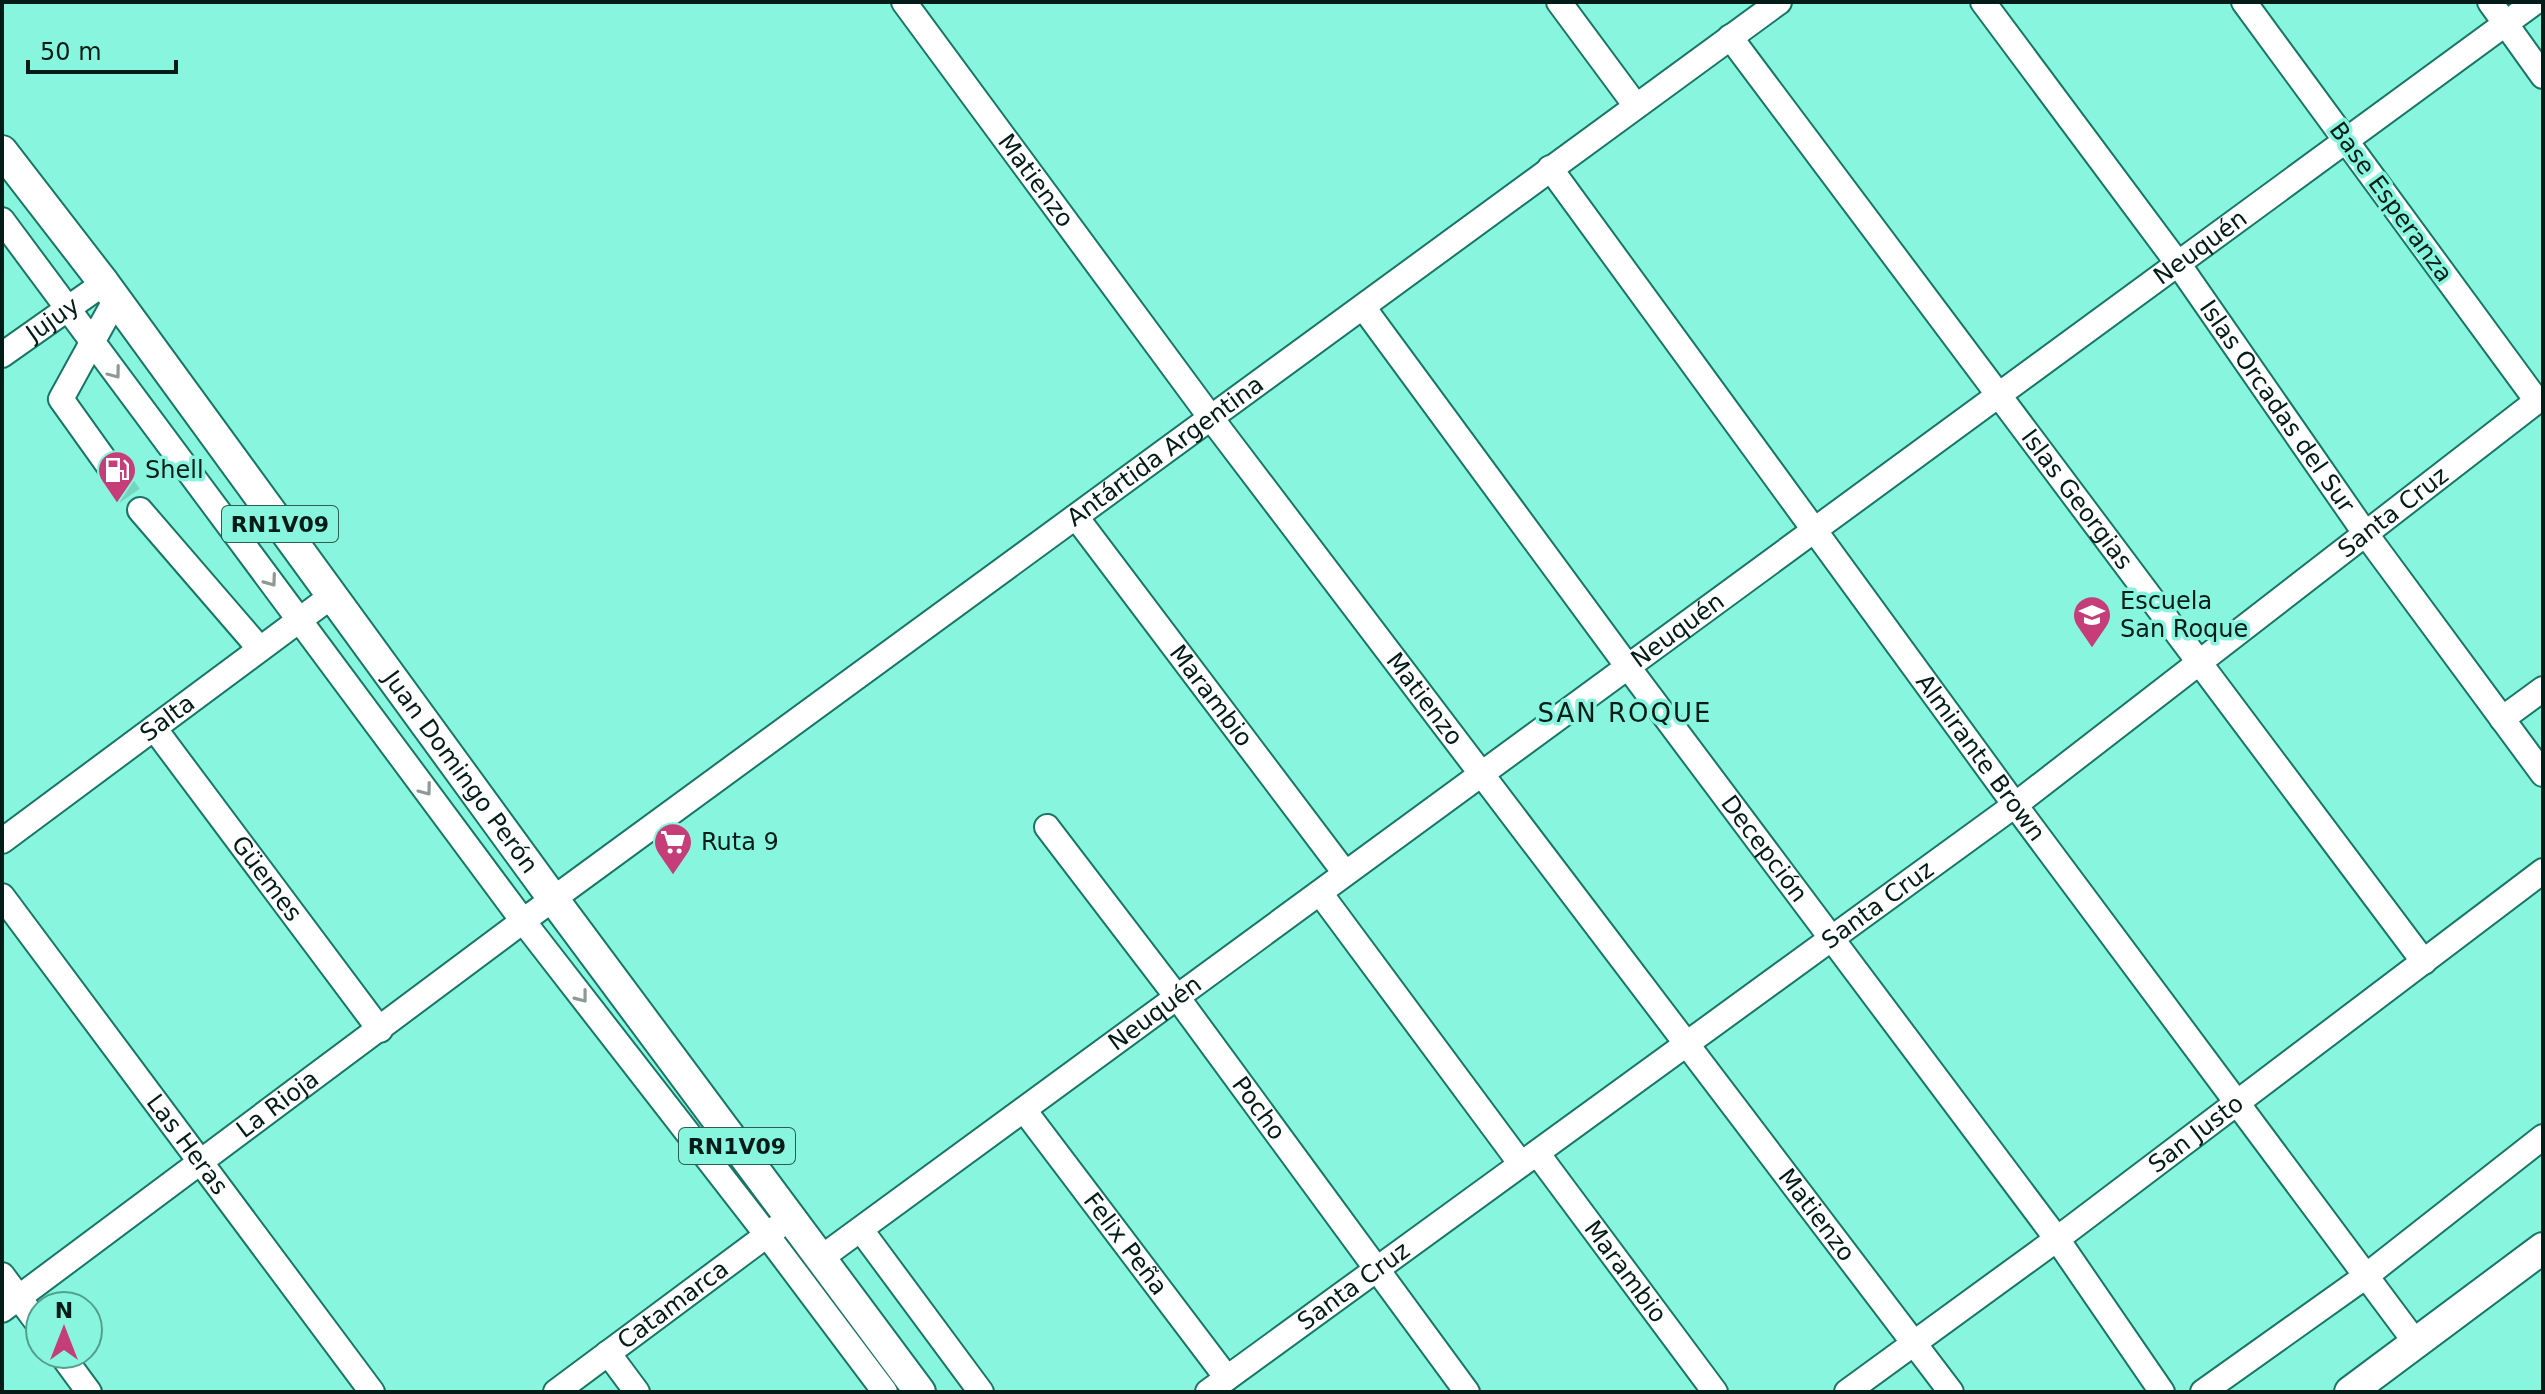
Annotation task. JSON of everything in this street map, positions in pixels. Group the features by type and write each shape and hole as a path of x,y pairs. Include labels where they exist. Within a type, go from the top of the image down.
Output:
{"main road":[{"name":"Juan Domingo Perón","path":"2,151 110,291 554,900 779,1226 821,1258 920,1392"},
{"path":"2358,1388 2543,1248"}],"street":[{"name":"Matienzo","path":"904,2 1211,418 1951,1392"},
{"path":"1559,2 1636,106"},
{"name":"Antártida Argentina","path":"554,900 1779,2"},
{"name":"Islas Orcadas del Sur","path":"1983,2 2179,265 2365,533 2543,774"},
{"name":"Base Esperanza","path":"2244,2 2537,401"},
{"path":"2490,2 2543,76"},
{"name":"Neuquén","path":"821,1258 2535,2"},
{"name":"Islas Georgias","path":"1730,37 2424,962"},
{"name":"Almirante Brown","path":"1550,168 2015,805 2416,1343"},
{"name":"Juan Domingo Perón","path":"2,220 523,921 779,1226 885,1392"},
{"path":"110,291 92,342 61,399 116,476"},
{"name":"Jujuy","path":"2,355 67,308 110,291"},
{"name":"Decepción","path":"1363,307 1831,940 2057,1239 2162,1392"},
{"name":"Santa Cruz","path":"1217,1385 2015,805 2537,401"},
{"path":"140,510 260,649"},
{"name":"Marambio","path":"1076,517 1345,873"},
{"name":"Salta","path":"2,841 333,595"},
{"path":"2502,719 2543,689"},
{"name":"Güemes","path":"154,728 380,1030"},
{"name":"Pocho","path":"1047,827 1177,997 1467,1392"},
{"name":"San Justo","path":"1847,1392 2057,1239 2543,871"},
{"name":"Marambio","path":"1320,893 1715,1392"},
{"name":"Las Heras","path":"2,896 372,1392"},
{"name":"La Rioja","path":"10,1304 554,900"},
{"name":"Felix Peña","path":"1024,1110 1217,1385"},
{"path":"2203,1392 2366,1276 2543,1137"},
{"name":"Catamarca","path":"556,1392 779,1226"},
{"path":"861,1230 981,1392"},
{"path":"2,1275 10,1304"},
{"path":"608,1353 637,1392"},
{"path":"73,1370 89,1392"}],"tunnel":[{"path":"116,476 140,510"}],"place":[{"name":"Shell","path":"117,504"},
{"name":"Escuela San Roque","path":"2092,649"},
{"name":"Ruta 9","path":"673,876"}],"district":[{"name":"SAN ROQUE","path":"1625,713"}]}
